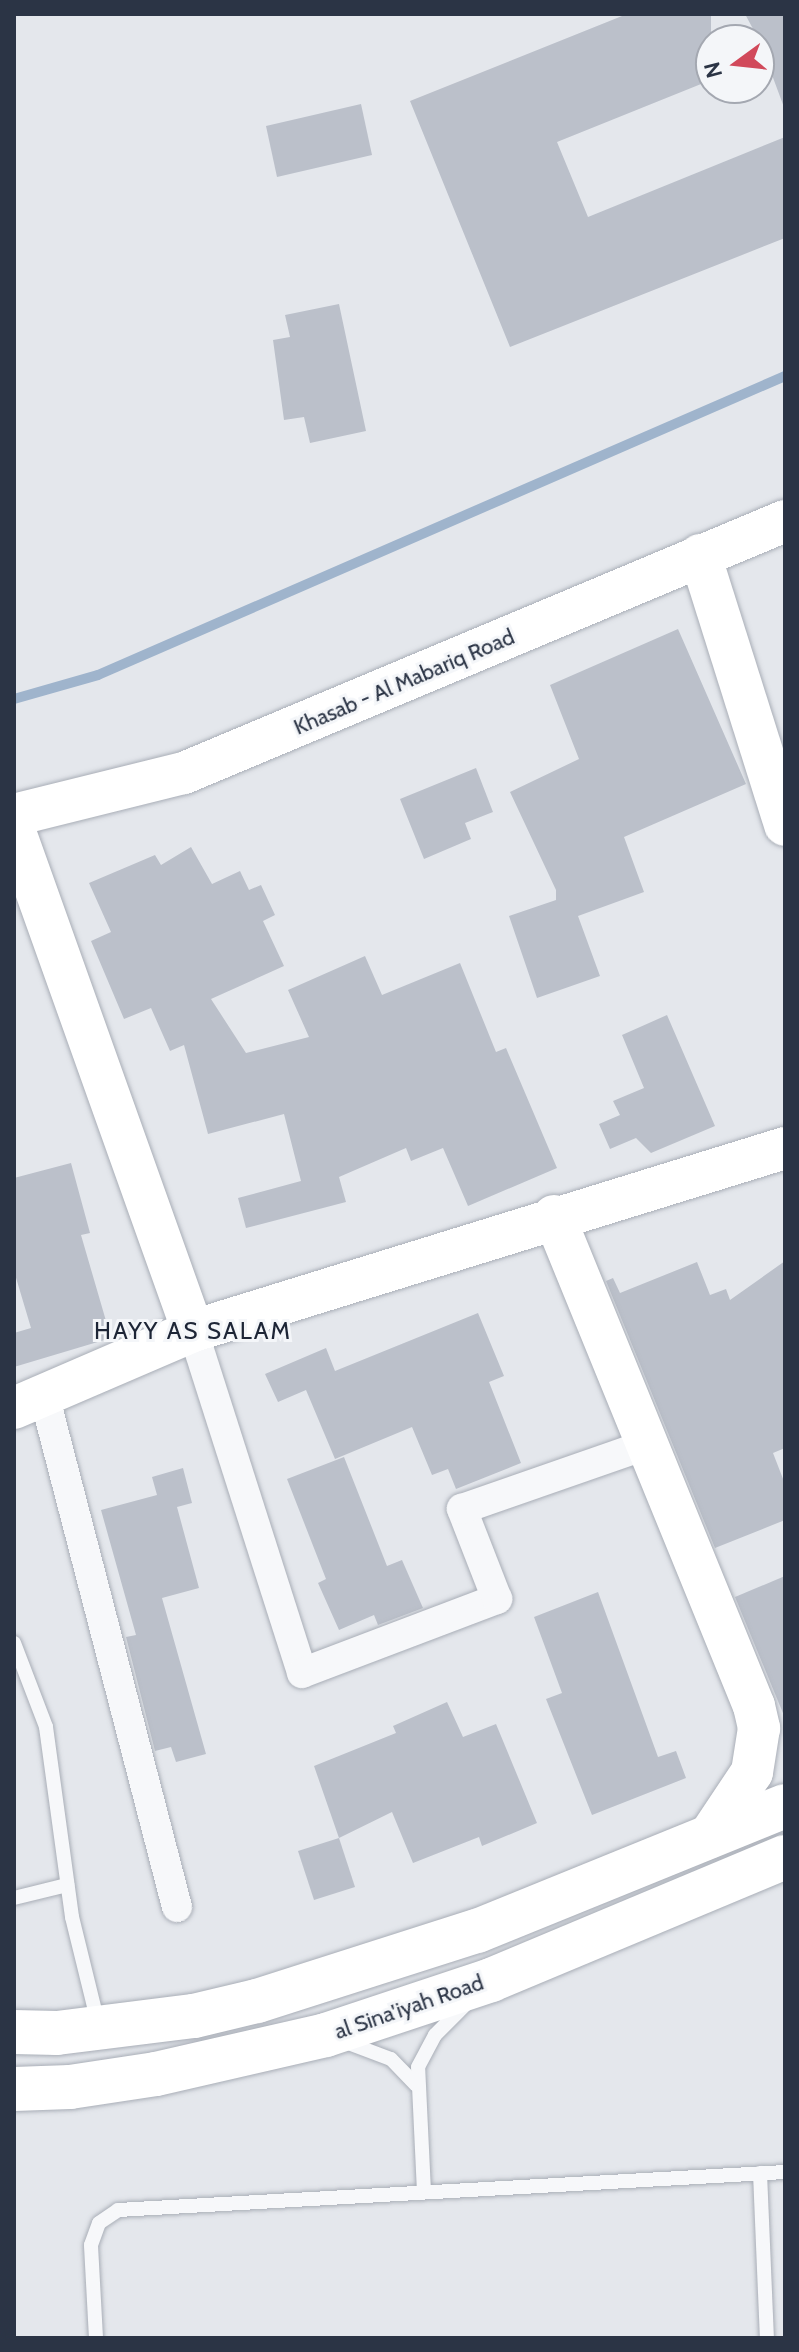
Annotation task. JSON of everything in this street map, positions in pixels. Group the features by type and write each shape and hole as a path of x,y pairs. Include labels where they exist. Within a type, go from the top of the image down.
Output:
{"highway":[{"path":"14,2032 57,2033 99,2025 194,2016 405,1957 785,1806"},
{"name":"al Sina'iyah Road","path":"14,2089 156,2074 326,2035 491,1980 785,1857"}],"street":[{"name":"Khasab - Al Mabariq Road","path":"14,815 184,773 785,521"},
{"path":"700,555 785,825"},
{"path":"14,829 193,1331 302,1673 497,1599 462,1509 646,1445"},
{"path":"177,1907 22,1401 193,1331 554,1216 785,1148"},
{"path":"554,1216 754,1706 759,1728 752,1772 708,1838"},
{"path":"754,1706 785,1735"}],"lane":[{"path":"14,1643 46,1727 58,1789 67,1885 99,2025"},
{"path":"14,1898 67,1885"},
{"path":"424,2192 416,2085 435,2035 491,1980"},
{"path":"326,2035 391,2059 416,2085"},
{"path":"96,2338 91,2245 99,2223 118,2210 785,2172"},
{"path":"760,2173 767,2338"}],"building":[{"path":"627,14 711,14 711,24 695,24 695,86 557,142 588,217 785,137 785,238 510,347 410,101"},
{"path":"745,14 785,14 785,110 775,83 775,24 750,24"},
{"path":"361,104 372,155 277,177 266,126"},
{"path":"339,304 366,431 310,443 304,417 284,420 273,340 290,337 285,315"},
{"path":"678,629 746,784 624,837 644,892 578,916 600,976 537,998 509,916 556,900 556,890 510,792 579,759 550,685"},
{"path":"476,768 493,812 465,823 471,839 424,859 400,799"},
{"path":"191,847 212,884 240,871 249,890 261,885 275,915 263,921 284,966 211,999 246,1053 309,1037 288,990 365,956 382,995 460,963 496,1052 506,1048 557,1168 468,1206 443,1148 411,1161 406,1148 339,1177 346,1202 246,1228 238,1198 301,1181 284,1114 208,1134 184,1045 170,1051 151,1008 124,1019 91,941 111,932 89,883 155,855 161,865"},
{"path":"667,1015 715,1126 651,1153 636,1138 610,1149 599,1124 620,1115 613,1101 644,1088 622,1035"},
{"path":"71,1163 90,1233 81,1235 111,1338 14,1367 14,1333 31,1328 14,1271 14,1178"},
{"path":"785,1261 785,1448 773,1453 785,1484 785,1520 715,1548 606,1281 613,1278 620,1293 697,1262 710,1295 726,1289 730,1300"},
{"path":"478,1313 504,1376 489,1382 521,1463 456,1489 448,1469 432,1475 412,1427 335,1459 306,1390 278,1402 265,1374 326,1348 335,1371"},
{"path":"344,1457 387,1566 402,1560 423,1608 378,1625 374,1615 339,1630 318,1583 326,1579 287,1479"},
{"path":"183,1468 192,1503 177,1507 199,1588 162,1598 206,1754 176,1762 171,1747 155,1751 126,1637 136,1635 101,1510 157,1495 152,1477"},
{"path":"785,1576 785,1718 735,1597"},
{"path":"598,1592 658,1757 676,1751 686,1778 592,1815 546,1699 562,1693 534,1617"},
{"path":"447,1702 463,1737 496,1724 537,1823 482,1846 479,1837 413,1863 392,1812 339,1838 314,1766 396,1733 393,1726"},
{"path":"339,1838 355,1887 314,1900 298,1851"}],"waterway":[{"path":"14,699 98,675 785,376"}],"district":[{"name":"HAYY AS SALAM","path":"193,1331"}]}
